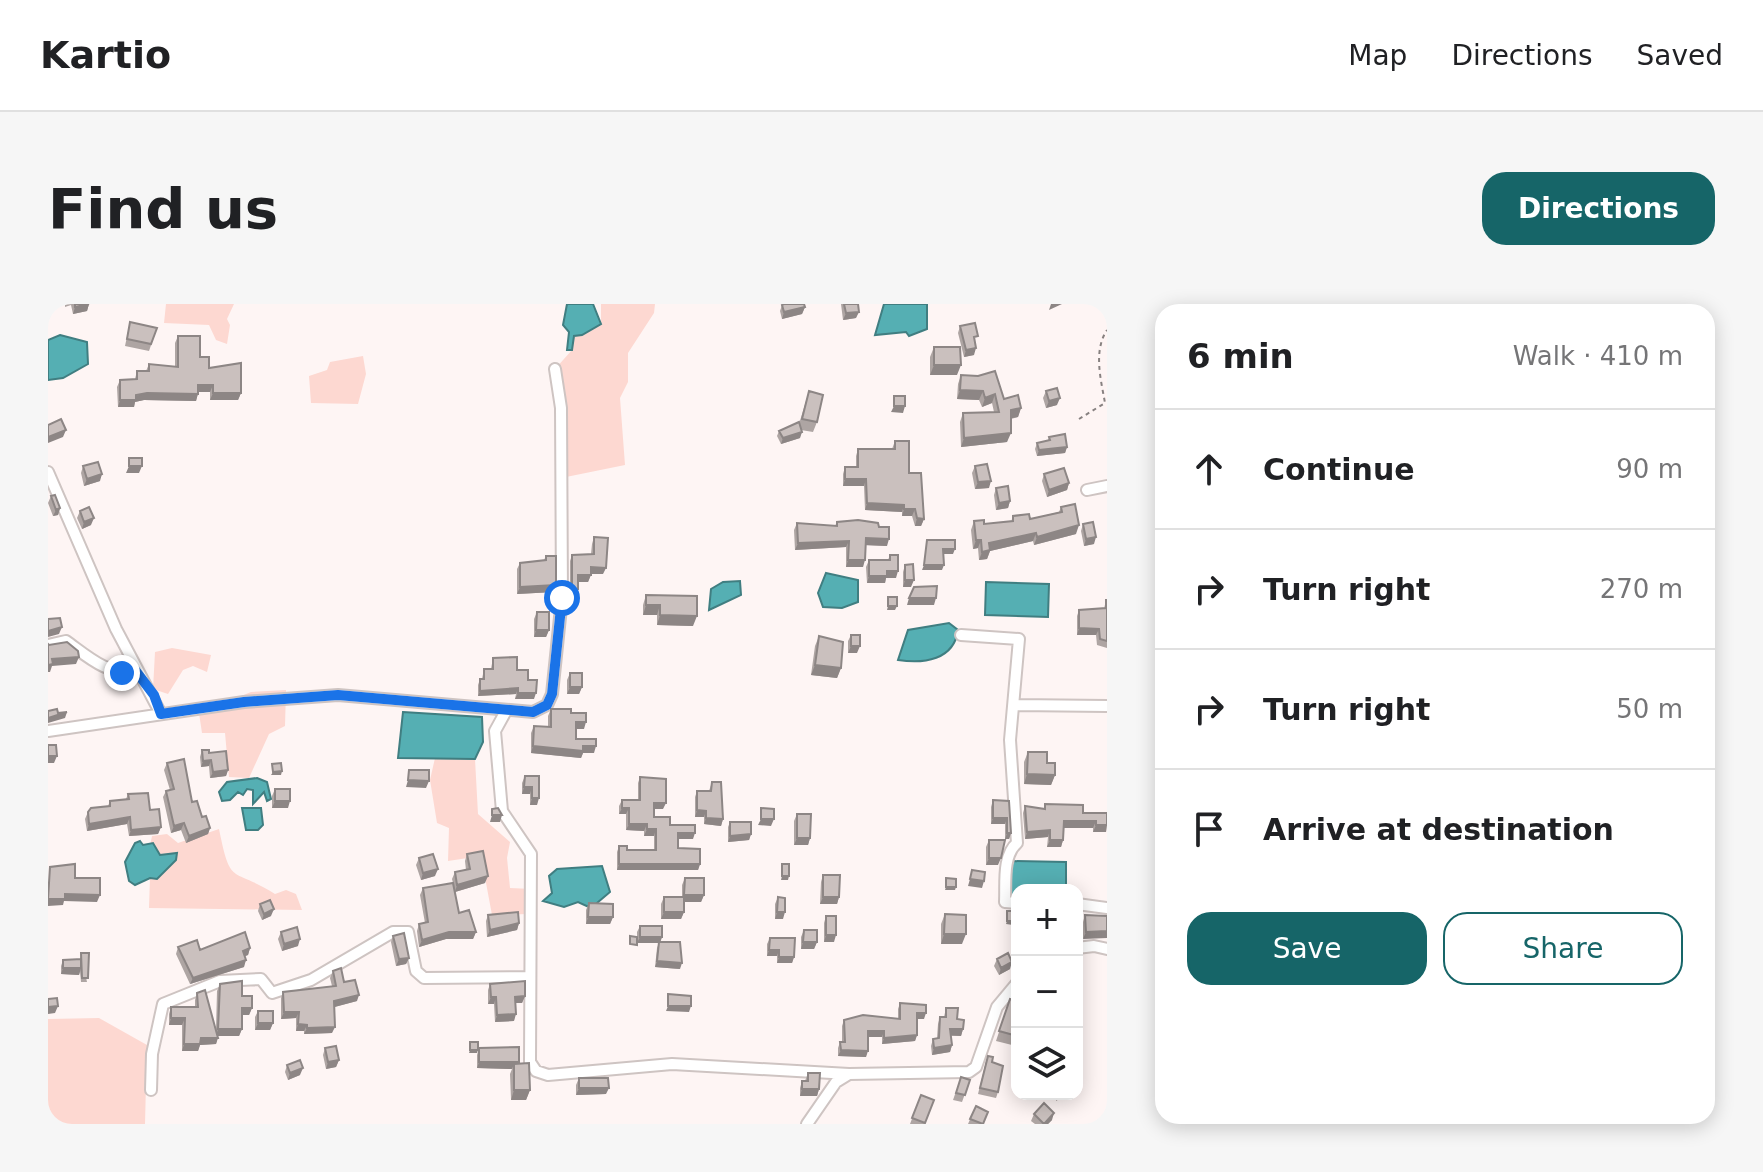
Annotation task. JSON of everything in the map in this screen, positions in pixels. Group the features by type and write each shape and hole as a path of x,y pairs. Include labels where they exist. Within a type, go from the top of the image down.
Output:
{"street":[{"path":"48,731 141,720 161,714 244,702 338,695 411,699 506,711 533,712 547,705 552,694 562,598 561,408 555,369"},
{"path":"48,472 135,670 154,695 161,714"},
{"path":"1087,490 1107,486"},
{"path":"961,635 1019,639 1010,740 1017,843 1011,848 1007,863 1005,902 1011,902"},
{"path":"48,645 66,641 102,666 122,673 135,670"},
{"path":"1015,705 1107,706"},
{"path":"506,711 495,731 502,811 531,854 530,1062 536,1071 548,1075 672,1064 849,1074 969,1072 976,1067 997,1007 1011,990"},
{"path":"1083,905 1107,908"},
{"path":"151,1090 155,1033 163,1004 192,989 220,981 261,979 272,993 311,980 393,932 408,932 416,971 424,978 530,977"},
{"path":"1083,947 1107,949"},
{"path":"807,1124 836,1082 849,1074"}],"path":[{"path":"1095,304 1107,314"},
{"path":"1079,419 1105,403 1099,370 1101,339 1107,330"}],"shaded area":[{"path":"166,304 234,304 227,319 230,325 227,344 216,340 209,325 164,323"},
{"path":"601,304 655,304 654,313 628,353 628,382 620,398 625,465 566,477 555,369 572,350 573,335 582,335 601,324"},
{"path":"363,356 366,374 358,404 311,403 309,376 327,370 330,362"},
{"path":"172,648 211,655 207,672 193,666 183,670 168,694 153,689 155,652"},
{"path":"286,690 285,726 269,734 249,778 229,777 225,733 202,733 199,713 251,692"},
{"path":"435,758 475,759 478,814 510,842 507,858 510,888 532,889 531,914 492,915 481,856 448,861 449,828 437,823 430,780"},
{"path":"219,829 227,860 235,873 275,894 286,890 296,894 302,910 149,908 150,878 173,855 160,855 150,846 152,836 167,834 178,843"},
{"path":"99,1018 147,1045 145,1124 48,1124 48,1019"}],"water":[{"path":"567,304 593,304 601,324 574,336 572,350 567,350 569,332 563,325"},
{"path":"884,304 927,304 927,329 909,336 906,332 875,335"},
{"path":"60,335 87,342 88,364 63,378 48,380 48,340"},
{"path":"826,573 858,580 858,602 842,608 823,607 818,593"},
{"path":"740,581 741,595 709,610 711,589 723,582"},
{"path":"986,582 1049,584 1048,617 985,615"},
{"path":"949,623 958,630 951,648 944,654 927,660 898,660 908,630"},
{"path":"403,712 482,717 483,742 475,759 398,758"},
{"path":"257,778 267,782 271,799 267,801 264,792 253,804 253,790 247,789 243,795 238,792 230,800 222,801 219,792 227,782"},
{"path":"242,808 261,808 263,825 258,830 246,830"},
{"path":"140,841 143,845 153,843 160,855 177,853 176,860 157,879 150,878 135,885 129,881 125,862 135,843"},
{"path":"1011,861 1066,862 1066,884 1011,884 1010,896"},
{"path":"602,866 610,892 591,908 578,902 564,907 543,901 552,893 549,876 557,869"}],"building":[{"path":"784,304 804,304 805,307 784,312"},
{"path":"844,304 858,304 859,312 846,313"},
{"path":"130,322 157,328 151,344 127,339"},
{"path":"975,323 978,336 974,337 976,348 966,350 960,326"},
{"path":"178,336 200,336 200,357 209,357 209,368 241,363 241,393 213,393 213,385 198,385 198,394 147,393 136,395 136,400 120,400 120,380 137,379 137,371 149,371 149,364 178,367"},
{"path":"934,347 960,347 961,365 934,365"},
{"path":"995,371 1004,399 1018,395 1021,408 1011,410 1011,433 964,438 963,413 999,412 995,394 985,398 983,391 960,390 961,375 978,376"},
{"path":"1057,388 1060,398 1049,401 1046,391"},
{"path":"809,391 823,395 817,422 802,419"},
{"path":"894,396 905,396 905,406 894,406"},
{"path":"61,419 66,430 48,437 48,425"},
{"path":"799,422 802,432 783,438 779,431"},
{"path":"1065,434 1067,447 1039,450 1037,443"},
{"path":"895,441 909,441 909,473 921,473 924,519 917,518 915,509 904,509 904,505 867,503 866,479 845,479 845,467 858,467 858,449 895,449"},
{"path":"129,458 142,458 142,466 129,466"},
{"path":"98,462 102,474 87,479 83,466"},
{"path":"987,464 991,481 978,482 975,466"},
{"path":"1064,468 1069,483 1049,490 1044,474"},
{"path":"1008,486 1010,501 999,503 996,488"},
{"path":"55,495 60,508 56,510 51,496"},
{"path":"1075,504 1079,525 1037,537 1036,533 989,543 990,550 982,552 981,540 976,540 974,521 984,520 984,524 1013,521 1013,516 1029,514 1030,519 1062,512 1061,507"},
{"path":"89,507 94,518 84,522 80,511"},
{"path":"858,520 889,527 889,539 866,538 865,560 848,560 849,541 798,543 797,523 837,526 837,522"},
{"path":"1093,522 1096,537 1086,539 1083,524"},
{"path":"594,537 608,538 606,568 591,567 591,575 578,575 578,589 572,589 572,555 594,554"},
{"path":"927,540 955,540 955,549 943,549 944,565 924,565"},
{"path":"890,555 898,555 898,571 887,571 887,576 869,576 869,560 890,560"},
{"path":"546,556 556,556 556,585 520,587 520,563 546,560"},
{"path":"913,564 914,580 905,580 905,565"},
{"path":"937,586 936,598 909,598 914,587"},
{"path":"646,595 697,596 697,616 660,615 660,605 646,605"},
{"path":"888,597 897,597 897,606 888,606"},
{"path":"1106,600 1107,641 1100,639 1099,629 1079,628 1079,610 1106,608"},
{"path":"537,612 549,612 549,630 536,630"},
{"path":"60,618 62,627 48,631 48,619"},
{"path":"851,635 860,635 860,646 851,646"},
{"path":"819,636 843,642 841,668 815,665"},
{"path":"67,642 78,651 79,657 52,659 53,664 48,665 48,644"},
{"path":"517,657 517,670 528,670 528,680 537,680 536,693 518,693 518,688 480,691 480,679 484,679 484,669 493,669 493,658"},
{"path":"570,673 582,673 582,687 570,687"},
{"path":"57,709 58,713 67,712 48,718 48,711"},
{"path":"551,709 586,713 586,722 576,722 576,739 596,739 596,746 583,746 583,751 533,746 534,726 551,727"},
{"path":"48,745 56,745 57,756 48,756"},
{"path":"202,750 209,750 209,753 226,751 228,770 213,772 211,760 203,761"},
{"path":"1028,752 1047,752 1047,763 1055,763 1055,775 1027,774"},
{"path":"184,759 192,802 197,801 202,817 206,816 210,828 189,836 184,823 174,826 166,791 174,789 167,763"},
{"path":"281,763 282,771 273,772 272,764"},
{"path":"409,770 429,770 429,781 408,780"},
{"path":"525,776 539,776 539,798 532,798 532,787 524,787"},
{"path":"640,777 666,779 666,803 654,803 654,817 670,817 670,825 695,825 695,833 678,833 678,848 700,849 700,864 619,864 619,846 627,846 627,850 656,850 656,829 647,829 647,824 629,824 629,808 622,808 622,800 640,800"},
{"path":"712,782 721,782 723,819 706,818 706,811 697,810 697,791 711,791"},
{"path":"275,789 290,789 290,801 275,801"},
{"path":"148,793 150,810 159,809 161,827 131,830 130,817 89,824 88,812 91,808 110,806 110,801 129,799 128,794"},
{"path":"993,800 1009,801 1011,833 1007,833 1007,818 993,818"},
{"path":"1045,804 1083,805 1083,813 1107,813 1107,825 1096,825 1096,821 1064,821 1063,840 1050,840 1050,830 1027,832 1025,806 1045,809"},
{"path":"498,808 502,815 492,815 492,809"},
{"path":"761,808 774,809 774,819 761,819"},
{"path":"797,814 811,814 810,838 797,838"},
{"path":"730,822 751,822 751,834 730,836"},
{"path":"989,840 1005,840 1001,858 989,858"},
{"path":"483,851 488,876 457,885 455,872 470,869 467,854"},
{"path":"433,854 438,869 423,873 419,858"},
{"path":"75,864 75,878 100,878 100,895 65,894 65,899 48,899 50,867"},
{"path":"782,864 789,864 789,876 782,876"},
{"path":"972,870 985,872 984,881 970,879"},
{"path":"823,875 840,875 839,897 823,897"},
{"path":"685,878 704,878 704,895 684,895"},
{"path":"946,878 956,879 956,887 946,887"},
{"path":"453,883 459,913 469,910 476,932 449,932 422,940 419,924 428,922 423,888"},
{"path":"664,897 684,897 684,912 664,912"},
{"path":"778,897 785,898 785,912 777,912"},
{"path":"270,900 274,909 264,914 260,904"},
{"path":"589,903 613,904 613,917 588,917"},
{"path":"518,912 519,923 490,930 488,915"},
{"path":"945,914 966,915 966,934 944,934"},
{"path":"1085,915 1107,916 1107,931 1086,932"},
{"path":"826,916 836,916 836,935 826,935"},
{"path":"640,926 662,926 662,937 640,937"},
{"path":"297,927 300,939 284,944 281,932"},
{"path":"804,930 817,930 817,942 803,942"},
{"path":"245,932 250,948 243,951 246,960 193,978 178,947 197,940 200,950"},
{"path":"404,933 409,958 399,959 393,936"},
{"path":"630,936 637,937 637,945 630,944"},
{"path":"770,938 795,938 794,957 779,957 779,950 769,950"},
{"path":"659,942 680,942 682,963 657,961"},
{"path":"81,953 89,953 88,978 82,978"},
{"path":"1008,953 1011,963 1001,968 997,959"},
{"path":"81,959 81,968 63,968 63,960"},
{"path":"341,968 344,982 355,980 359,995 334,1001 335,1027 307,1028 307,1025 298,1024 299,1012 284,1012 283,992 336,986 333,971"},
{"path":"242,981 242,996 252,996 252,1008 242,1008 242,1029 218,1029 220,984"},
{"path":"525,981 525,996 515,997 516,1014 497,1015 496,997 491,997 490,984"},
{"path":"205,990 218,1038 201,1038 200,1044 184,1044 185,1018 171,1018 171,1007 198,1007 197,993"},
{"path":"668,994 691,996 691,1006 668,1006"},
{"path":"57,998 58,1006 48,1007 48,999"},
{"path":"1010,999 1011,999 1011,1034 999,1031"},
{"path":"900,1003 926,1005 926,1013 917,1013 917,1035 884,1038 884,1031 868,1031 868,1051 841,1050 840,1042 845,1042 844,1020 863,1015 900,1019"},
{"path":"946,1008 958,1008 957,1019 964,1020 963,1029 950,1029 952,1045 934,1048 933,1039 939,1038 940,1017 946,1017"},
{"path":"258,1011 273,1011 273,1023 258,1023"},
{"path":"470,1042 478,1042 478,1050 470,1050"},
{"path":"336,1046 339,1060 328,1062 325,1048"},
{"path":"519,1047 519,1062 479,1062 479,1048"},
{"path":"988,1056 993,1057 992,1062 1003,1066 998,1092 980,1088"},
{"path":"300,1060 303,1068 290,1073 287,1065"},
{"path":"529,1063 530,1090 514,1090 514,1064"},
{"path":"808,1073 820,1073 819,1089 802,1089 802,1081 808,1081"},
{"path":"961,1077 970,1080 965,1095 956,1093"},
{"path":"579,1078 608,1078 609,1088 579,1088"},
{"path":"921,1095 934,1100 925,1123 912,1118"},
{"path":"1044,1103 1054,1113 1044,1124 1034,1114"},
{"path":"976,1106 988,1112 983,1124 970,1119"}],"route":[{"path":"122,673 135,670 154,695 161,714 244,702 338,695 533,712 547,705 552,694 562,598"}]}
